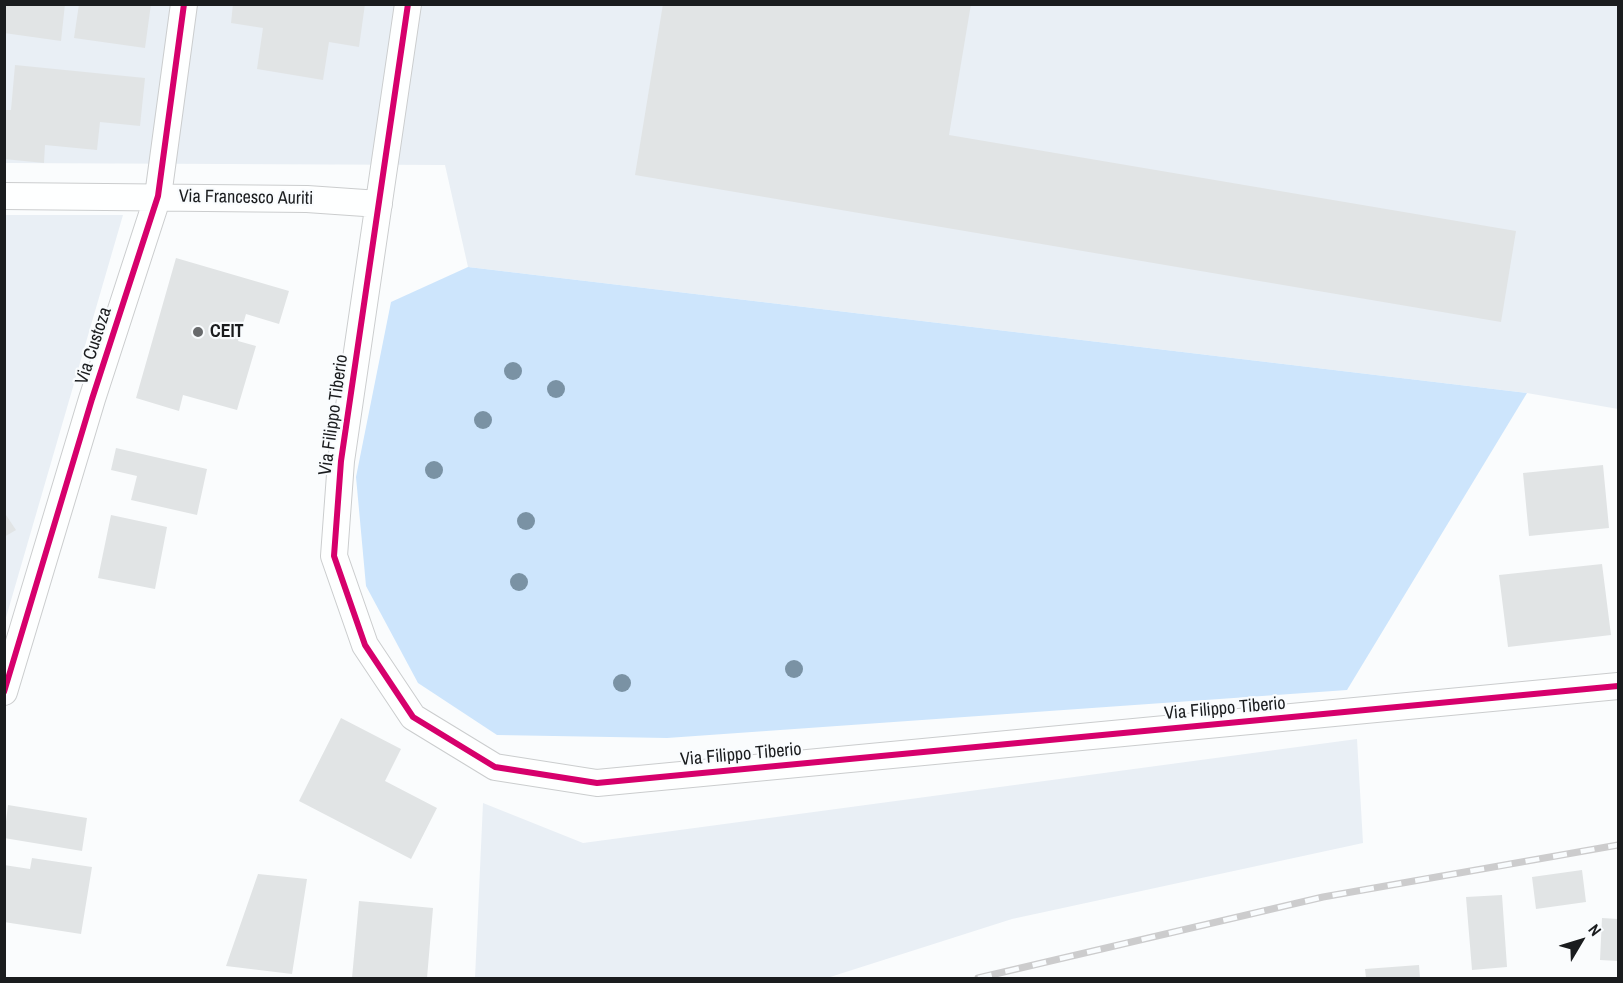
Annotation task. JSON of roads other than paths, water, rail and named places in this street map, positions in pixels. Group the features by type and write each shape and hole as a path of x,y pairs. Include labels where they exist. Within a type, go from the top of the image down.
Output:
{"street":[{"name":"Via Custoza","path":"4,692 92,399 158,196 184,4"},
{"name":"Via Filippo Tiberio","path":"408,4 341,461 334,556 365,645 413,717 495,767 597,783 1618,686"},
{"name":"Via Francesco Auriti","path":"4,196 307,199 379,204"}],"railway":[{"path":"978,978 1323,897 1618,845"}],"place":[{"name":"CEIT","path":"198,332"}]}
